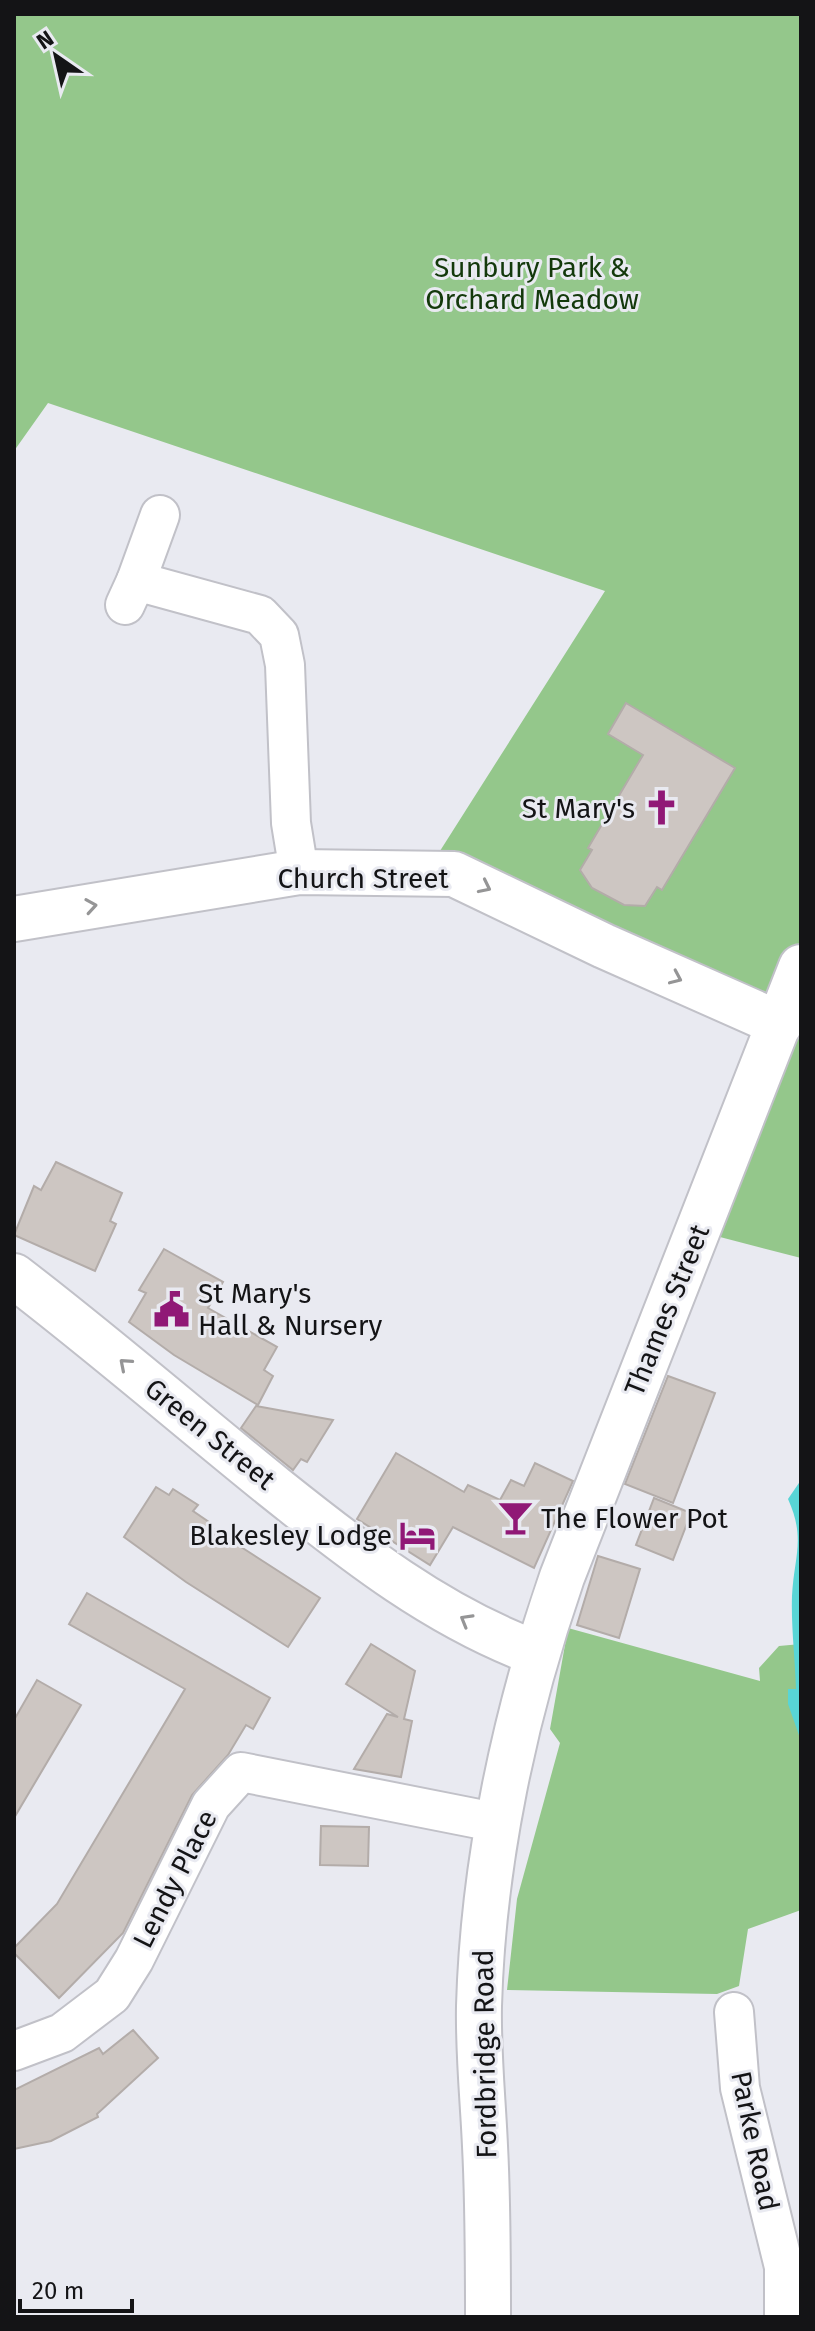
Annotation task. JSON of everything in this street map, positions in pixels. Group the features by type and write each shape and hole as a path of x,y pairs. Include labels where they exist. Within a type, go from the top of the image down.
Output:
{"street":[{"path":"160,515 131,593 260,615 279,635 285,665 291,823 299,872"},
{"name":"Church Street","path":"14,919 299,872 454,874 618,953 780,1024"},
{"name":"Thames Street","path":"536,1653 562,1577 801,967"},
{"name":"Green Street","path":"14,1276 93,1336 190,1420 362,1558 498,1639 536,1653"},
{"name":"Fordbridge Road","path":"488,2317 487,2197 479,2009 483,1927 499,1823 536,1653"},
{"name":"Lendy Place","path":"14,2051 62,2033 112,1995 134,1960 211,1805 241,1772 499,1823"},
{"name":"Parke Road","path":"734,2012 740,2088 784,2267 784,2317"}],"green space":[{"name":"Sunbury Park & Orchard Meadow","path":"14,14 801,14 801,967 780,1024 426,873 605,591 48,403 14,451"},
{"path":"801,1011 801,1258 720,1237"},
{"path":"568,1628 760,1681 759,1668 779,1646 801,1644 801,1910 748,1929 739,1986 717,1994 507,1990 517,1899 560,1743 550,1729"}],"water":[{"path":"801,1480 801,1741 788,1704 788,1689 796,1689 792,1607 798,1537 788,1499"}],"building":[{"name":"St Mary's","path":"626,703 735,768 662,890 657,887 645,906 624,905 592,888 580,870 592,850 588,848 643,755 608,734"},
{"path":"56,1162 122,1193 110,1221 116,1224 95,1271 14,1235 34,1186 41,1190"},
{"name":"St Mary's Hall & Nursery","path":"164,1249 223,1282 208,1308 277,1347 264,1370 273,1376 258,1405 174,1355 129,1322 146,1293 139,1290"},
{"path":"668,1376 715,1393 673,1503 625,1484"},
{"path":"256,1406 333,1420 307,1462 301,1459 293,1470 241,1428"},
{"path":"396,1453 464,1492 468,1485 500,1500 511,1480 524,1486 535,1463 573,1481 534,1568 453,1527 430,1565 357,1519"},
{"path":"156,1487 169,1495 173,1489 198,1505 193,1511 209,1522 207,1525 320,1598 288,1647 186,1582 124,1537"},
{"path":"654,1498 691,1513 673,1560 636,1545"},
{"path":"598,1556 640,1569 619,1638 577,1625"},
{"path":"87,1593 270,1698 253,1729 246,1725 228,1755 192,1795 123,1933 59,1998 14,1953 14,1948 57,1904 185,1689 69,1624"},
{"path":"371,1644 415,1671 404,1719 412,1721 401,1777 354,1769 387,1714 398,1717 346,1684"},
{"path":"37,1680 81,1705 14,1818 14,1720"},
{"path":"321,1826 369,1827 368,1866 320,1865"},
{"path":"133,2030 158,2058 97,2114 98,2117 51,2141 14,2149 14,2090 99,2048 103,2054"}],"place":[{"name":"St Mary's","path":"661,808"},
{"name":"St Mary's Hall & Nursery","path":"172,1309"},
{"name":"The Flower Pot","path":"515,1518"},
{"name":"Blakesley Lodge","path":"418,1535"}]}
